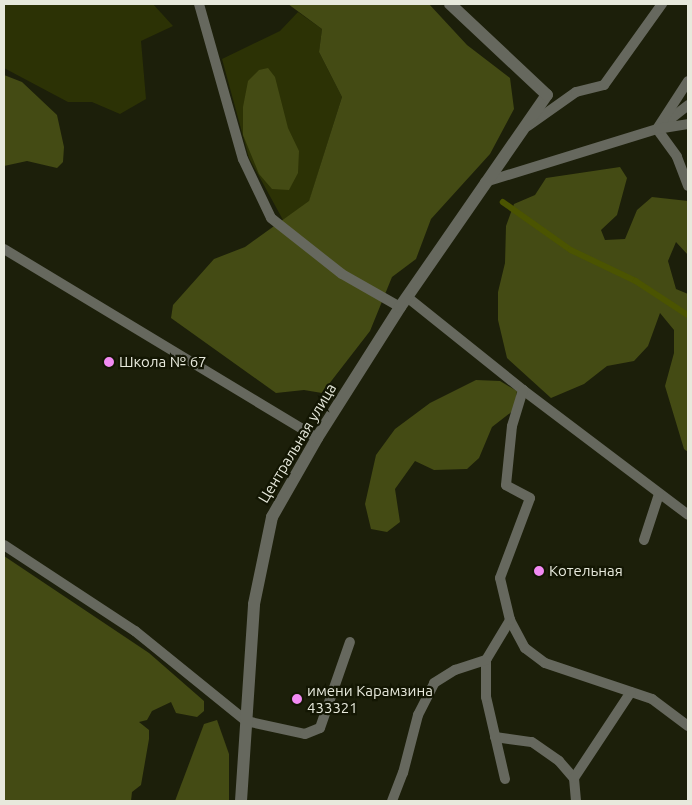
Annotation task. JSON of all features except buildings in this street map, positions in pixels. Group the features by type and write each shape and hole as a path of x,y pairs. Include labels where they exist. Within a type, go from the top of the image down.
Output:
{"street":[{"name":"Центральная улица","path":"241,801 254,604 272,517 317,438 404,302 484,183 547,95 450,4"}],"lane":[{"path":"200,4 243,159 272,218 342,274 404,302 688,515"},
{"path":"525,128 576,92 604,85 662,4"},
{"path":"657,129 688,81"},
{"path":"657,129 688,105"},
{"path":"484,183 657,129 688,124"},
{"path":"657,129 676,157 688,186"},
{"path":"4,249 317,438"},
{"path":"523,390 512,426 506,485 530,498 500,578 510,620 525,648 545,663 652,699 688,726"},
{"path":"644,540 659,494"},
{"path":"4,545 135,631 246,721 305,734 320,728 350,642"},
{"path":"505,779 486,696 486,660 510,620"},
{"path":"392,801 403,773 418,715 434,683 455,670 486,660"},
{"path":"576,801 574,778 631,692"},
{"path":"495,737 532,742 548,752 574,778"}],"green space":[{"path":"4,4 153,4 173,26 141,41 146,99 120,114 92,102 68,102 4,68"},
{"path":"288,4 429,4 467,45 510,78 514,109 490,154 431,219 416,259 392,277 370,331 322,393 304,390 276,393 171,318 173,305 214,259 245,247 309,201 342,97 319,52 322,29"},
{"path":"298,12 322,29 319,52 342,97 309,202 283,220 249,158 222,59 280,31"},
{"path":"268,68 275,77 288,128 299,151 298,173 289,190 272,189 259,174 243,135 243,107 248,81 259,70"},
{"path":"4,75 22,82 57,115 64,147 63,162 57,168 27,161 4,166"},
{"path":"620,167 627,178 617,215 601,230 605,240 625,239 637,210 652,197 688,201 688,255 676,242 668,261 676,289 688,294 688,452 684,449 665,386 674,353 674,330 660,313 648,346 634,361 607,366 584,384 551,398 507,358 498,320 498,292 505,263 506,226 514,204 535,195 546,178"},
{"path":"476,380 500,381 517,391 514,410 492,427 479,458 467,469 434,470 415,461 395,489 400,522 387,532 371,529 365,504 376,455 395,429 430,403"},
{"path":"4,556 149,653 204,701 204,711 197,717 176,713 171,702 152,711 147,720 139,722 149,730 149,739 141,785 132,792 131,801 4,801"},
{"path":"217,720 229,754 229,801 175,801 204,724"}],"waterway":[{"path":"503,202 571,250 636,281 688,315"}],"place":[{"name":"Школа № 67","path":"109,362"},
{"name":"Котельная","path":"539,571"},
{"name":"имени Карамзина 433321","path":"297,699"}]}
